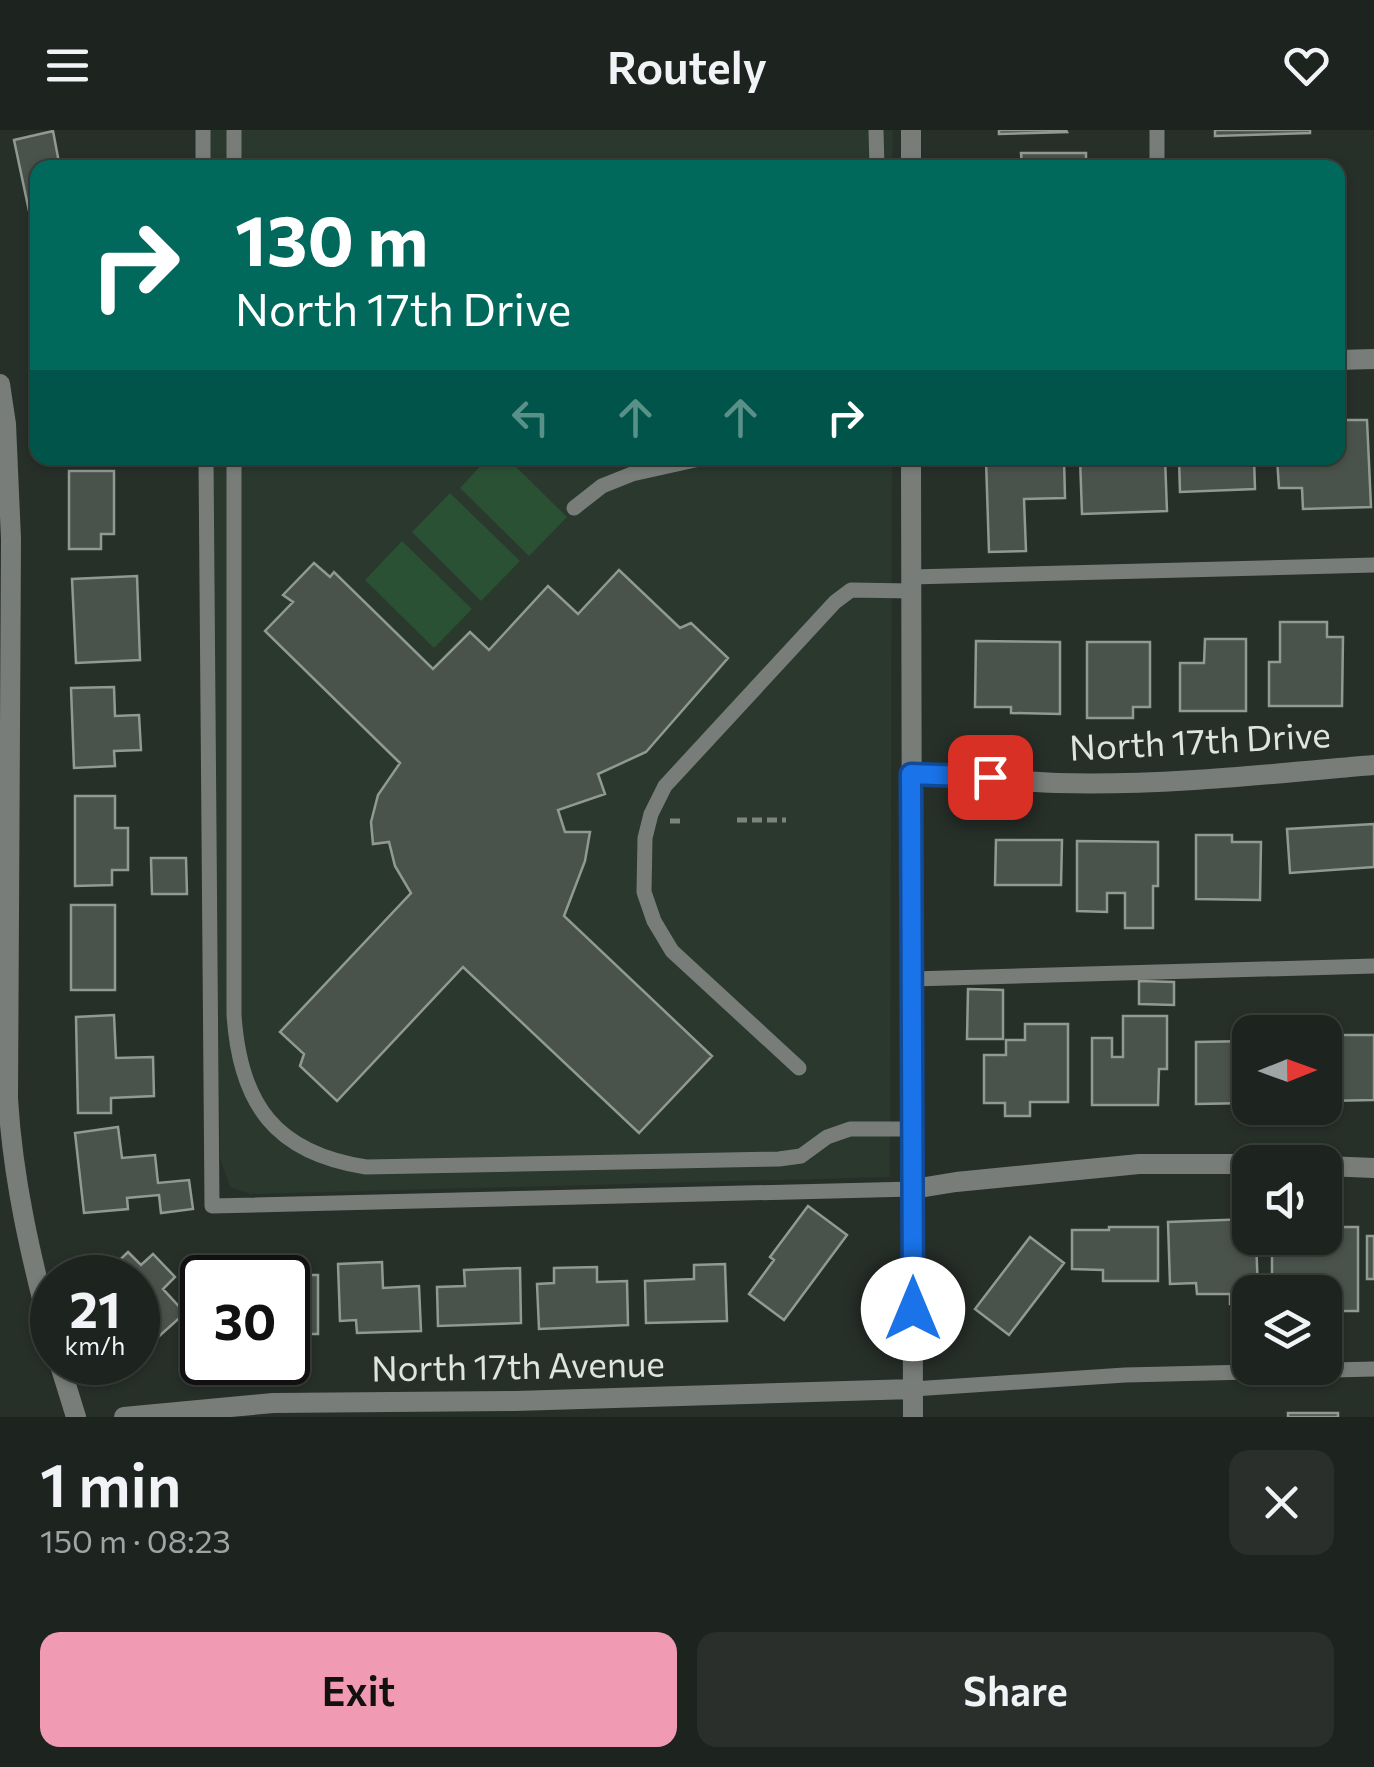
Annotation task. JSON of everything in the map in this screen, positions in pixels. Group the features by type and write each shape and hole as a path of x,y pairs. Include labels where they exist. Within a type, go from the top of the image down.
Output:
{"street":[{"path":"911,130 911,160"},
{"path":"1345,360 1374,359"},
{"path":"0,384 6,424 11,540 8,1099 11,1151 31,1255"},
{"path":"911,465 914,1417"},
{"name":"North 17th Drive","path":"911,774 1056,783 1187,781 1374,764"},
{"path":"913,1189 1140,1164 1232,1164"},
{"path":"1342,1167 1374,1168"},
{"path":"67,1385 76,1417"},
{"name":"North 17th Avenue","path":"124,1417 274,1403 515,1409 914,1389"}],"lane":[{"path":"203,130 203,160"},
{"path":"234,130 234,160"},
{"path":"876,130 877,160"},
{"path":"1156,130 1157,160"},
{"path":"206,465 212,1206 913,1189"},
{"path":"234,465 236,1049 243,1076 277,1131 306,1151 338,1163 366,1167 779,1159 800,1156 827,1137 850,1130 913,1130"},
{"path":"574,508 602,486 672,465"},
{"path":"799,1068 672,951 654,921 644,892 644,863 648,826 665,786 835,602 851,590 911,584 1374,565"},
{"path":"912,979 1374,966"},
{"path":"914,1389 1125,1375 1374,1369"}],"path":[{"path":"738,820 786,820"},
{"path":"667,821 684,821"}],"shaded area":[{"path":"208,130 893,130 892,160 208,160"},
{"path":"211,465 892,465 890,1177 250,1194 230,1187 220,1158"}],"green space":[{"path":"481,465 514,465 567,517 529,556 460,488"},
{"path":"450,493 520,561 481,601 412,532"},
{"path":"402,541 472,609 434,648 365,580"}],"building":[{"path":"999,130 1066,130 1067,132 999,134"},
{"path":"1215,130 1310,130 1310,133 1215,136"},
{"path":"53,131 58,160 30,160 30,216 14,140"},
{"path":"1021,153 1086,153 1086,160 1021,160"},
{"path":"1345,420 1367,420 1371,507 1303,509 1302,488 1279,488 1277,465 1345,465"},
{"path":"986,465 1064,465 1065,498 1024,499 1026,551 989,552"},
{"path":"1080,465 1165,465 1167,511 1082,514"},
{"path":"1179,465 1254,465 1255,489 1180,492"},
{"path":"69,471 114,471 114,534 101,534 101,549 69,549"},
{"path":"314,563 330,577 334,572 433,669 470,632 489,650 548,586 578,614 619,570 680,628 691,623 728,658 646,752 598,774 605,794 558,810 565,832 590,832 585,861 564,916 712,1056 639,1133 463,967 337,1101 300,1066 304,1054 280,1032 411,893 395,866 389,842 373,844 371,822 378,795 400,763 265,631 293,602 283,595"},
{"path":"137,576 140,660 76,663 72,579"},
{"path":"1280,622 1327,622 1327,637 1343,637 1342,706 1269,706 1269,662 1280,662"},
{"path":"1205,639 1246,639 1246,711 1180,711 1180,663 1204,663"},
{"path":"976,641 1060,642 1060,714 1011,713 1011,707 975,707"},
{"path":"1087,642 1150,642 1150,707 1133,707 1133,718 1087,718"},
{"path":"114,687 115,716 139,715 141,750 114,751 115,766 74,768 71,688"},
{"path":"75,796 115,796 115,828 128,828 128,870 112,870 112,885 75,886"},
{"path":"1374,824 1374,867 1290,873 1287,829"},
{"path":"1196,835 1232,835 1232,842 1261,842 1260,900 1196,899"},
{"path":"996,840 1062,840 1061,885 995,885"},
{"path":"1077,841 1158,842 1153,928 1125,928 1125,893 1107,893 1107,912 1077,911"},
{"path":"151,858 186,858 187,894 152,894"},
{"path":"71,905 115,905 115,990 71,990"},
{"path":"1139,981 1174,982 1174,1005 1139,1004"},
{"path":"968,989 1003,990 1003,1039 967,1039"},
{"path":"114,1015 116,1058 153,1057 154,1096 111,1098 111,1113 78,1113 76,1017"},
{"path":"1123,1016 1167,1016 1167,1069 1159,1069 1158,1105 1092,1105 1092,1038 1112,1038 1112,1057 1123,1057"},
{"path":"1025,1024 1068,1024 1068,1102 1030,1102 1030,1116 1005,1116 1005,1103 984,1103 984,1055 1006,1055 1006,1040 1025,1040"},
{"path":"1342,1035 1374,1035 1374,1100 1342,1101"},
{"path":"1232,1041 1232,1103 1196,1104 1196,1042"},
{"path":"118,1127 122,1158 155,1155 158,1183 189,1180 193,1209 161,1213 159,1195 127,1198 128,1209 84,1213 75,1133"},
{"path":"808,1206 847,1235 784,1320 749,1294 774,1260 770,1257"},
{"path":"1232,1220 1232,1255 1257,1255 1257,1275 1232,1275 1232,1304 1230,1294 1197,1294 1196,1283 1170,1284 1168,1222"},
{"path":"1158,1227 1158,1281 1103,1281 1103,1270 1072,1269 1072,1230"},
{"path":"1342,1227 1358,1227 1358,1311 1342,1311 1342,1275 1272,1275 1272,1255 1342,1255"},
{"path":"1367,1236 1374,1236 1374,1279 1367,1279"},
{"path":"1030,1237 1064,1263 1009,1335 975,1309"},
{"path":"160,1261 175,1277 163,1289 180,1308 180,1317 160,1335"},
{"path":"382,1262 383,1288 419,1286 421,1331 357,1333 356,1320 340,1321 338,1264"},
{"path":"725,1264 727,1321 646,1323 645,1281 694,1279 694,1265"},
{"path":"597,1267 597,1282 627,1281 628,1325 539,1329 537,1284 554,1283 554,1268"},
{"path":"520,1268 521,1323 438,1326 437,1287 465,1286 464,1270"},
{"path":"310,1275 318,1275 318,1334 310,1334"},
{"path":"1288,1413 1338,1413 1338,1417 1288,1417"}],"route":[{"path":"913,1309 911,774 990,777"}]}
